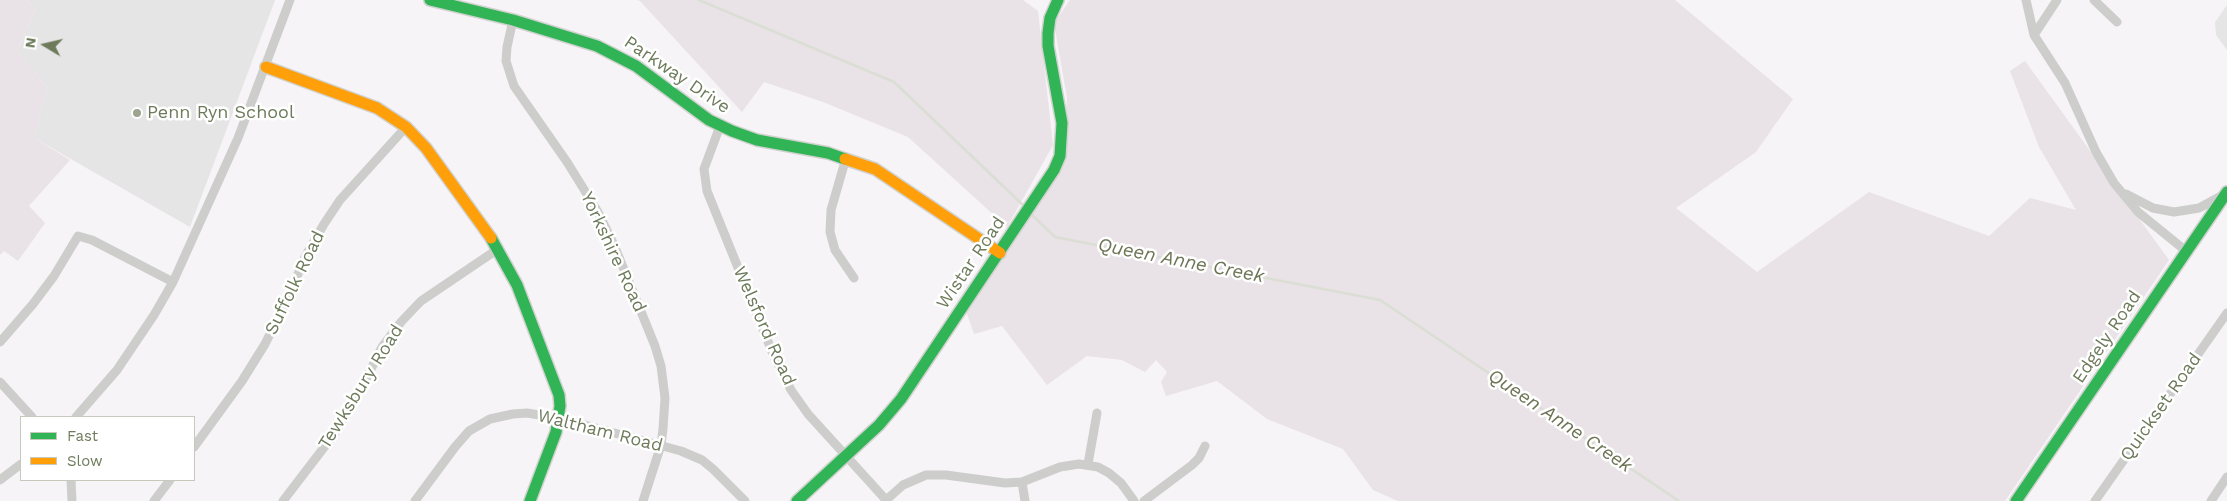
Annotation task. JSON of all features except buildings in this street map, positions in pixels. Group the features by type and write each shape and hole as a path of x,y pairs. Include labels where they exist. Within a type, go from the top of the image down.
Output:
{"street":[{"path":"77,416 105,385 130,351 173,282 226,164 266,68 290,0"},
{"name":"Parkway Drive","path":"430,0 573,37 609,51 636,66 720,126 757,140 846,158 890,178 1000,253"},
{"name":"Wistar Road","path":"797,501 887,416 901,399 1054,170 1060,156 1062,123 1048,46 1050,18 1058,0"},
{"path":"2026,0 2034,35 2066,83 2096,152 2119,190 2150,223 2186,251"},
{"path":"2034,35 2057,0"},
{"path":"2094,0 2117,22"},
{"name":"Yorkshire Road","path":"513,20 506,61 514,86 598,212 614,245 655,346 661,366 665,398 661,445 643,501"},
{"path":"266,68 370,105 406,127 426,148 498,249 517,285 549,364 559,395 559,418 545,464 530,501"},
{"name":"Welsford Road","path":"720,126 704,168 707,191 781,371 808,414 886,501"},
{"name":"Suffolk Road","path":"195,446 262,350 289,296 305,257 324,224 340,200 406,127"},
{"path":"846,158 831,210 830,232 835,250 854,278"},
{"path":"2119,190 2147,206 2174,212 2199,208 2227,192"},
{"name":"Edgely Road","path":"2016,501 2227,192"},
{"path":"0,342 54,276 78,236 92,240 173,282"},
{"name":"Tewksbury Road","path":"284,501 334,432 363,385 382,347 401,322 421,302 498,249"},
{"name":"Quickset Road","path":"2096,501 2227,312"},
{"path":"0,382 31,416"},
{"name":"Waltham Road","path":"415,501 463,436 480,424 500,416 527,413 559,418 681,451 702,460 745,501"},
{"path":"1088,464 1097,413"},
{"path":"1144,501 1192,465 1205,446"},
{"path":"886,501 903,485 926,475 946,475 992,483 1022,482 1060,467 1088,464 1109,473 1121,483 1134,501"},
{"path":"0,480 20,465"},
{"path":"2211,501 2227,477"},
{"path":"72,481 72,501"},
{"path":"154,501 169,481"},
{"path":"1022,482 1025,501"}],"shaded area":[{"path":"0,0 27,0 36,9 17,50 47,88 34,138 70,160 29,206 45,223 18,261 4,251 0,255"},
{"name":"Penn Ryn School","path":"27,0 275,0 190,227 34,138 47,88 17,50 36,9"},
{"path":"637,0 1023,0 1038,11 1053,145 1007,227 908,137 823,102 764,82 742,112 640,1"},
{"path":"1070,0 1675,0 1793,99 1756,152 1676,208 1757,272 1869,192 1989,236 2030,198 2076,210 2039,147 2010,71 2025,61 2169,260 2005,501 1398,501 1373,490 1343,449 1267,419 1217,381 1166,396 1161,382 1167,372 1156,360 1145,372 1122,360 1087,356 1047,385 1002,326 974,334 966,311 1063,167 1067,98 1054,23"},
{"path":"2227,5 2227,50 2216,35 2215,22"}],"waterway":[{"name":"Queen Anne Creek","path":"699,0 894,82 1024,206"},
{"name":"Queen Anne Creek","path":"1031,214 1055,237 1380,300 1679,501"}],"traffic: fast":[{"path":"430,0 513,20 597,46 636,66 709,120 732,131 757,140 828,153 845,159"},
{"path":"797,501 879,425 901,399 1054,170 1060,156 1062,123 1048,46 1048,33 1050,18 1058,0"},
{"path":"2016,501 2227,192"},
{"path":"491,238 517,285 559,395 560,406 556,432 530,501"}],"traffic: slow":[{"path":"266,67 377,108 406,127 426,148 491,238"},
{"path":"845,159 875,169 1000,253"}],"place":[{"name":"Penn Ryn School","path":"137,113"}]}
